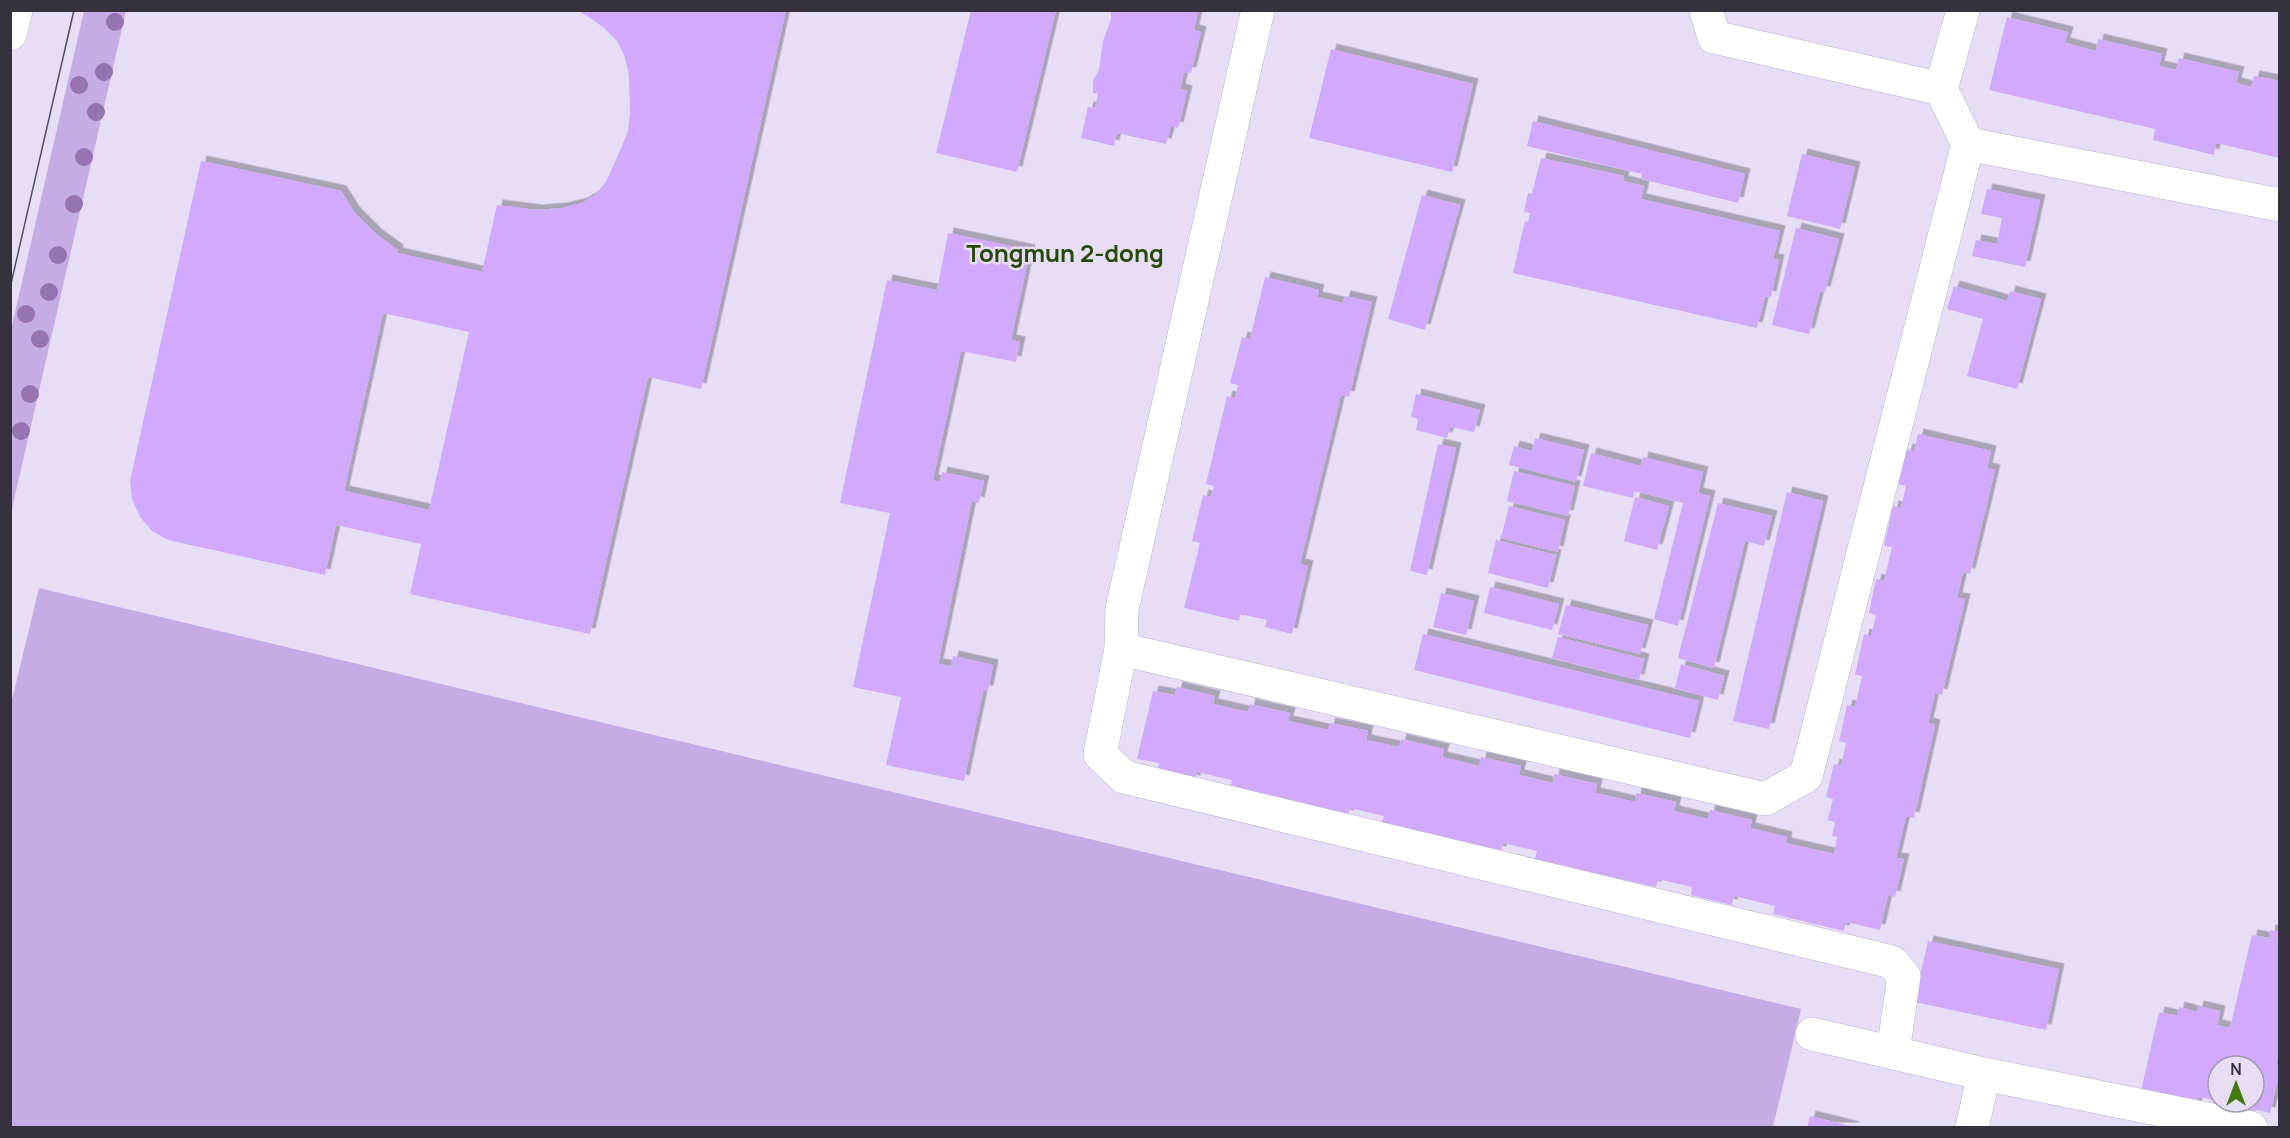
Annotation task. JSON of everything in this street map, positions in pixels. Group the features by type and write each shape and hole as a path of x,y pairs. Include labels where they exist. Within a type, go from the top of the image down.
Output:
{"street":[{"path":"10,34 16,10"},
{"path":"1258,10 1122,609 1121,649 1100,754 1124,777 1892,962 1904,976 1893,1052"},
{"path":"1706,10 1714,37 1941,89"},
{"path":"1121,649 1765,799 1806,776 1968,144 1941,89 1963,10"},
{"path":"1968,144 2280,205"},
{"path":"1812,1034 1984,1074 2251,1128"},
{"path":"1972,1128 1984,1074"}],"shaded area":[{"path":"84,11 126,11 11,513 11,330"},
{"path":"39,588 1801,1009 1773,1127 11,1127 10,708"}],"building":[{"path":"578,10 786,10 701,389 648,377 590,634 410,594 421,544 336,525 325,575 168,540 152,531 140,517 132,499 130,481 201,161 341,191 354,212 377,235 398,250 397,253 482,272 497,205 537,210 562,208 582,203 595,195 606,182 628,131 630,114 629,76 625,57 617,41 603,27","holes":["383,313 469,332 429,510 344,491"]},
{"path":"971,10 1056,10 1017,172 936,153"},
{"path":"1111,10 1198,10 1194,30 1201,32 1191,73 1184,72 1180,89 1187,91 1178,128 1171,126 1166,144 1117,133 1114,146 1081,138 1088,107 1095,108 1098,94 1093,93 1093,80 1099,70"},
{"path":"2007,17 2068,32 2065,43 2096,51 2098,39 2162,54 2159,66 2176,70 2179,58 2239,72 2236,83 2251,87 2254,76 2280,81 2280,158 2216,143 2214,155 2153,140 2155,129 1989,90"},
{"path":"1331,49 1473,84 1452,172 1309,138"},
{"path":"1533,121 1745,174 1738,203 1641,179 1642,174 1527,146"},
{"path":"1802,154 1855,167 1840,229 1787,216"},
{"path":"1541,158 1624,176 1623,181 1644,186 1641,199 1780,231 1773,259 1779,260 1771,297 1765,296 1757,328 1513,273 1525,221 1528,222 1530,213 1524,212 1528,193 1532,194"},
{"path":"1987,189 2040,200 2025,267 1972,256 1976,240 1997,244 2002,218 1981,214"},
{"path":"1422,195 1460,205 1425,330 1388,319"},
{"path":"1796,228 1839,239 1825,292 1820,291 1809,334 1772,325"},
{"path":"948,233 1030,250 1011,340 1020,342 1016,362 961,351 933,480 940,482 942,472 984,481 979,503 972,501 938,664 951,666 953,656 993,665 988,691 983,691 964,781 886,765 901,697 853,687 890,513 840,503 887,280 937,290"},
{"path":"1265,277 1319,290 1317,297 1343,303 1345,296 1372,302 1349,397 1341,395 1300,564 1308,566 1292,634 1265,627 1267,620 1240,614 1239,621 1184,608 1200,543 1192,541 1203,495 1211,497 1214,486 1206,484 1227,396 1235,398 1238,385 1230,383 1242,337 1250,339"},
{"path":"1954,286 2007,301 2010,291 2041,299 2017,389 1967,376 1983,319 1947,309"},
{"path":"1416,394 1480,410 1474,432 1450,427 1447,438 1416,430 1418,419 1411,417"},
{"path":"1918,434 1991,451 1987,468 1995,470 1970,574 1963,572 1957,598 1965,599 1942,695 1935,693 1928,723 1935,725 1914,818 1906,816 1896,858 1904,859 1895,897 1888,895 1880,930 1846,922 1844,931 1773,914 1775,906 1734,896 1732,905 1691,895 1692,887 1658,879 1656,887 1535,859 1537,851 1503,843 1501,852 1381,823 1384,816 1350,808 1348,816 1230,789 1232,780 1197,772 1195,781 1157,772 1159,763 1137,759 1153,691 1175,695 1177,687 1215,696 1213,704 1248,712 1250,704 1290,713 1288,721 1328,730 1330,723 1368,731 1366,740 1399,747 1401,739 1444,749 1442,757 1479,766 1481,757 1521,766 1519,775 1553,783 1554,774 1597,784 1595,793 1635,802 1636,793 1676,802 1674,811 1708,819 1710,810 1752,820 1750,828 1787,837 1786,843 1834,854 1837,837 1832,836 1835,822 1828,820 1833,799 1826,797 1834,764 1841,766 1846,743 1839,741 1847,705 1855,707 1862,676 1855,675 1864,634 1871,636 1876,615 1869,613 1876,579 1884,581 1892,547 1884,546 1893,506 1901,508 1906,486 1898,484 1907,449 1914,451"},
{"path":"1535,438 1584,450 1576,482 1509,465 1514,446 1532,451"},
{"path":"1438,444 1456,448 1427,575 1410,571"},
{"path":"1591,453 1641,466 1643,457 1703,472 1698,493 1710,496 1678,626 1654,619 1683,503 1634,491 1633,498 1583,486"},
{"path":"1514,471 1575,486 1568,516 1507,501"},
{"path":"1787,492 1823,501 1769,729 1733,721"},
{"path":"1635,497 1669,506 1657,550 1624,541"},
{"path":"1718,503 1772,516 1764,546 1745,541 1714,668 1678,658"},
{"path":"1509,506 1565,520 1558,552 1501,538"},
{"path":"1496,540 1556,555 1548,588 1488,573"},
{"path":"1490,587 1559,604 1552,630 1484,613"},
{"path":"1441,593 1474,601 1466,635 1433,627"},
{"path":"1566,605 1648,625 1640,654 1558,634"},
{"path":"1423,634 1699,701 1690,738 1414,670"},
{"path":"1558,637 1644,659 1639,680 1552,658"},
{"path":"1681,664 1724,676 1718,700 1675,688"},
{"path":"2270,930 2280,932 2280,1049 2276,1064 2280,1065 2280,1070 2270,1113 2266,1112 2266,1054 2206,1054 2206,1098 2199,1097 2195,1110 2141,1091 2159,1012 2177,1016 2179,1007 2197,1012 2198,1006 2220,1011 2217,1025 2230,1028 2252,935 2269,938"},
{"path":"1928,941 2059,969 2046,1030 1914,1002"},
{"path":"2212,1114 2252,1114 2251,1116"},
{"path":"1810,1116 1854,1127 1854,1128 1807,1128"}],"tram line":[{"path":"10,288 74,10"}],"district":[{"name":"Tongmun 2-dong","path":"1065,252"}]}
